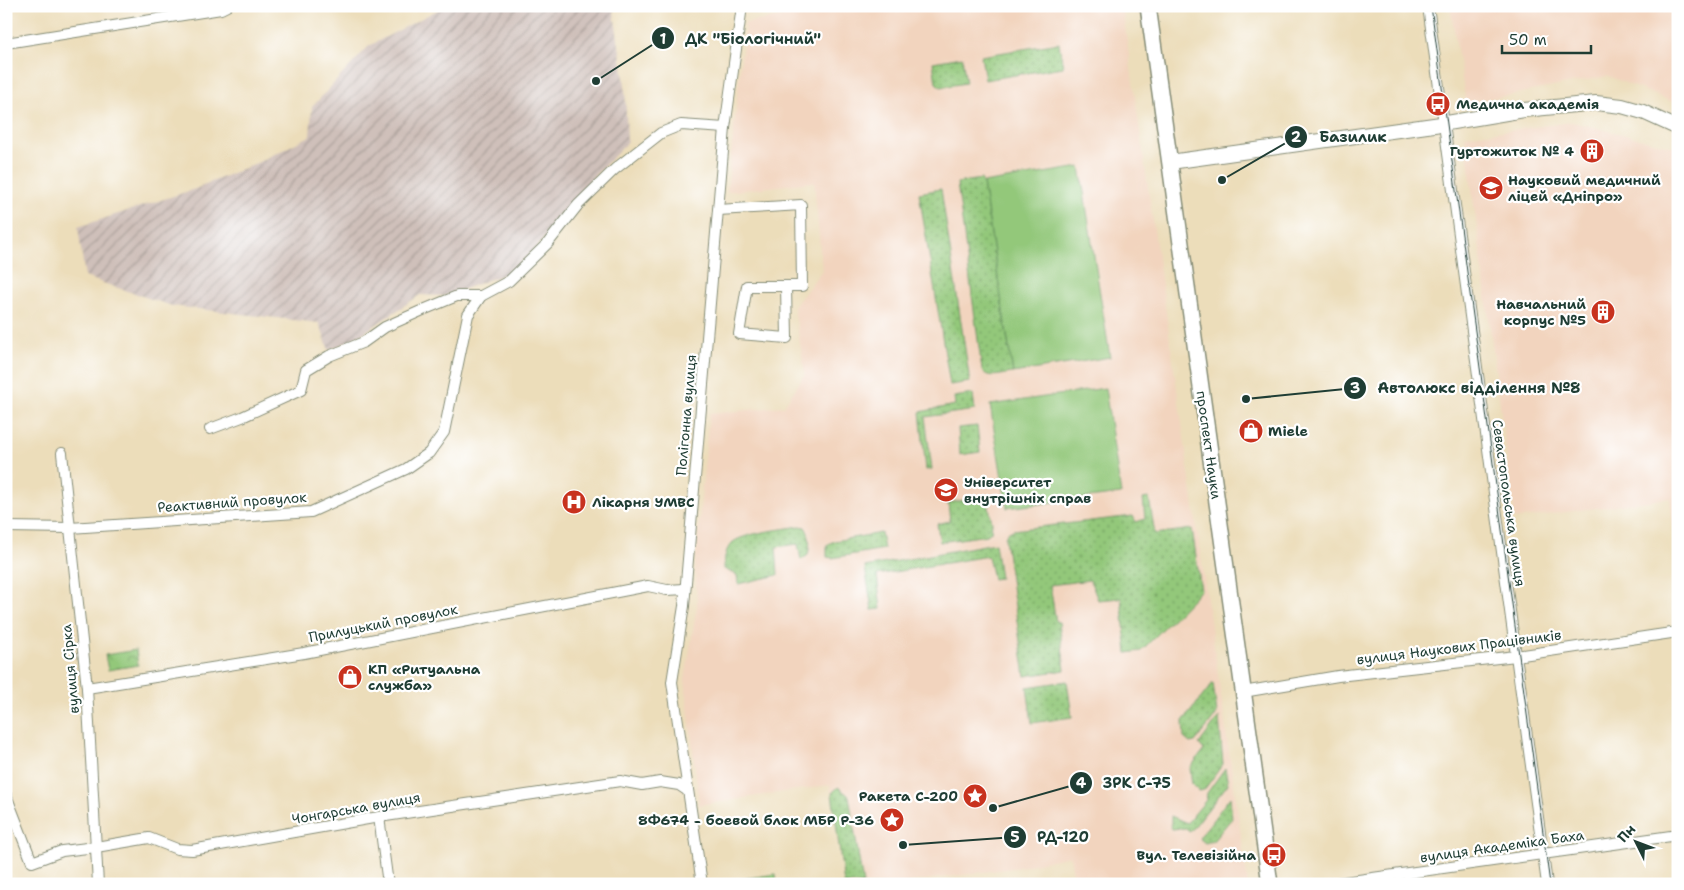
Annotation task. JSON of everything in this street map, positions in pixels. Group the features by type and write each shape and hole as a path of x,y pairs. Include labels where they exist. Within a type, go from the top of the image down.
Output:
{"main road":[{"name":"проспект Науки","path":"1148,6 1270,884"},
{"path":"1170,162 1524,110 1596,103 1622,106 1643,112 1678,128"}],"street":[{"name":"Полігонна вулиця","path":"702,884 672,682 684,606 725,128 742,6"},
{"name":"Севастопольська вулиця","path":"1428,6 1547,884"},
{"path":"6,43 223,7"},
{"path":"210,429 242,417 301,390 306,370 329,356 364,342 385,326 457,296 481,296 508,281 526,266 548,243 578,205 615,169 661,133 680,125 725,128"},
{"path":"718,210 801,205 802,286 786,286 747,286 740,334 787,338 786,286"},
{"name":"Реактивний провулок","path":"6,527 70,528 311,512 406,469 429,453 444,432 468,315 481,296"},
{"name":"вулиця Сірка","path":"62,453 87,688 98,884"},
{"name":"Прилуцький провулок","path":"87,688 304,653 648,586 667,590 685,589"},
{"name":"вулиця Наукових Працівників","path":"1243,692 1338,676 1516,656 1678,632"},
{"name":"Чонгарська вулиця","path":"6,795 32,862 62,851 149,838 177,849 192,850 378,817 620,782 642,785 660,782 679,785 688,791"},
{"path":"378,817 388,884"},
{"name":"вулиця Академіка Баха","path":"1330,884 1678,835"}],"shaded area":[{"path":"445,6 613,6 625,85 627,143 594,176 559,222 530,254 510,272 445,296 420,295 356,338 329,350 319,323 172,306 85,277 78,227 195,189 259,162 310,136 312,107 369,46"},
{"name":"Університет внутрішніх справ","path":"841,6 1122,6 1248,884 1075,884 1070,856 1021,867 896,884 844,884 830,785 699,805 685,680 697,605 695,566 709,414 784,406 805,374 794,307 822,270 814,182 727,192 745,23"},
{"path":"1450,6 1678,6 1678,104 1608,76 1466,102"},
{"path":"1572,122 1678,148 1678,567 1670,498 1515,519 1465,136"}],"green space":[{"path":"1059,43 1063,67 985,80 981,56"},
{"path":"962,57 966,83 941,87 936,83 933,62"},
{"path":"1080,167 1110,357 1013,373 983,183"},
{"path":"981,179 1013,373 996,376 988,375 982,370 957,183"},
{"path":"941,189 970,382 950,385 919,193"},
{"path":"1105,388 1121,494 1007,508 990,405"},
{"path":"973,394 975,410 925,417 932,469 926,470 920,412 955,405 954,397"},
{"path":"977,426 980,452 960,455 958,428"},
{"path":"987,496 992,523 991,532 987,535 940,542 937,524 950,521 948,503"},
{"path":"1149,498 1155,534 1192,529 1201,590 1141,651 1127,653 1121,598 1098,600 1090,580 1050,585 1056,622 1059,622 1065,670 1025,676 1005,538 1007,533 1013,530 1133,516 1136,522 1145,519 1143,499"},
{"path":"800,526 805,527 809,537 808,555 801,560 798,544 776,547 778,575 738,584 737,575 724,569 726,552 732,543 737,540 754,534"},
{"path":"881,533 884,549 832,558 827,557 827,545 834,541"},
{"path":"995,543 1000,578 993,579 988,556 877,575 881,609 872,610 865,567"},
{"path":"136,650 138,665 108,670 105,655"},
{"path":"1067,681 1072,717 1032,723 1027,687"},
{"path":"1213,683 1217,714 1195,742 1190,743 1184,738 1183,721"},
{"path":"1219,717 1223,764 1204,790 1198,791 1192,785 1190,768 1204,750 1199,744"},
{"path":"1225,768 1228,784 1190,832 1185,828 1171,829 1171,816 1187,823 1206,800 1207,793"},
{"path":"838,787 849,796 863,884 844,884 832,793"},
{"path":"1230,797 1232,818 1213,841 1205,843 1199,838"},
{"path":"776,874 777,884 743,884 742,879"}],"tram line":[{"path":"1431,6 1550,884"}],"place":[{"name":"ДК \"Біологічний\"","path":"596,81"},
{"name":"Медична академія","path":"1438,104"},
{"name":"Гуртожиток № 4","path":"1592,151"},
{"name":"Базилик","path":"1222,180"},
{"name":"Науковий медичний ліцей «Дніпро»","path":"1491,188"},
{"name":"Навчальний корпус №5","path":"1603,312"},
{"name":"Автолюкс відділення №8","path":"1246,399"},
{"name":"Miele","path":"1251,431"},
{"name":"Університет внутрішніх справ","path":"946,490"},
{"name":"Лікарня УМВС","path":"574,502"},
{"name":"КП «Ритуальна служба»","path":"350,677"},
{"name":"Ракета С-200","path":"975,796"},
{"name":"ЗРК С-75","path":"993,808"},
{"name":"8Ф674 - боевой блок МБР Р-36","path":"892,820"},
{"name":"РД-120","path":"903,845"},
{"name":"Вул. Телевізійна","path":"1274,855"}]}
